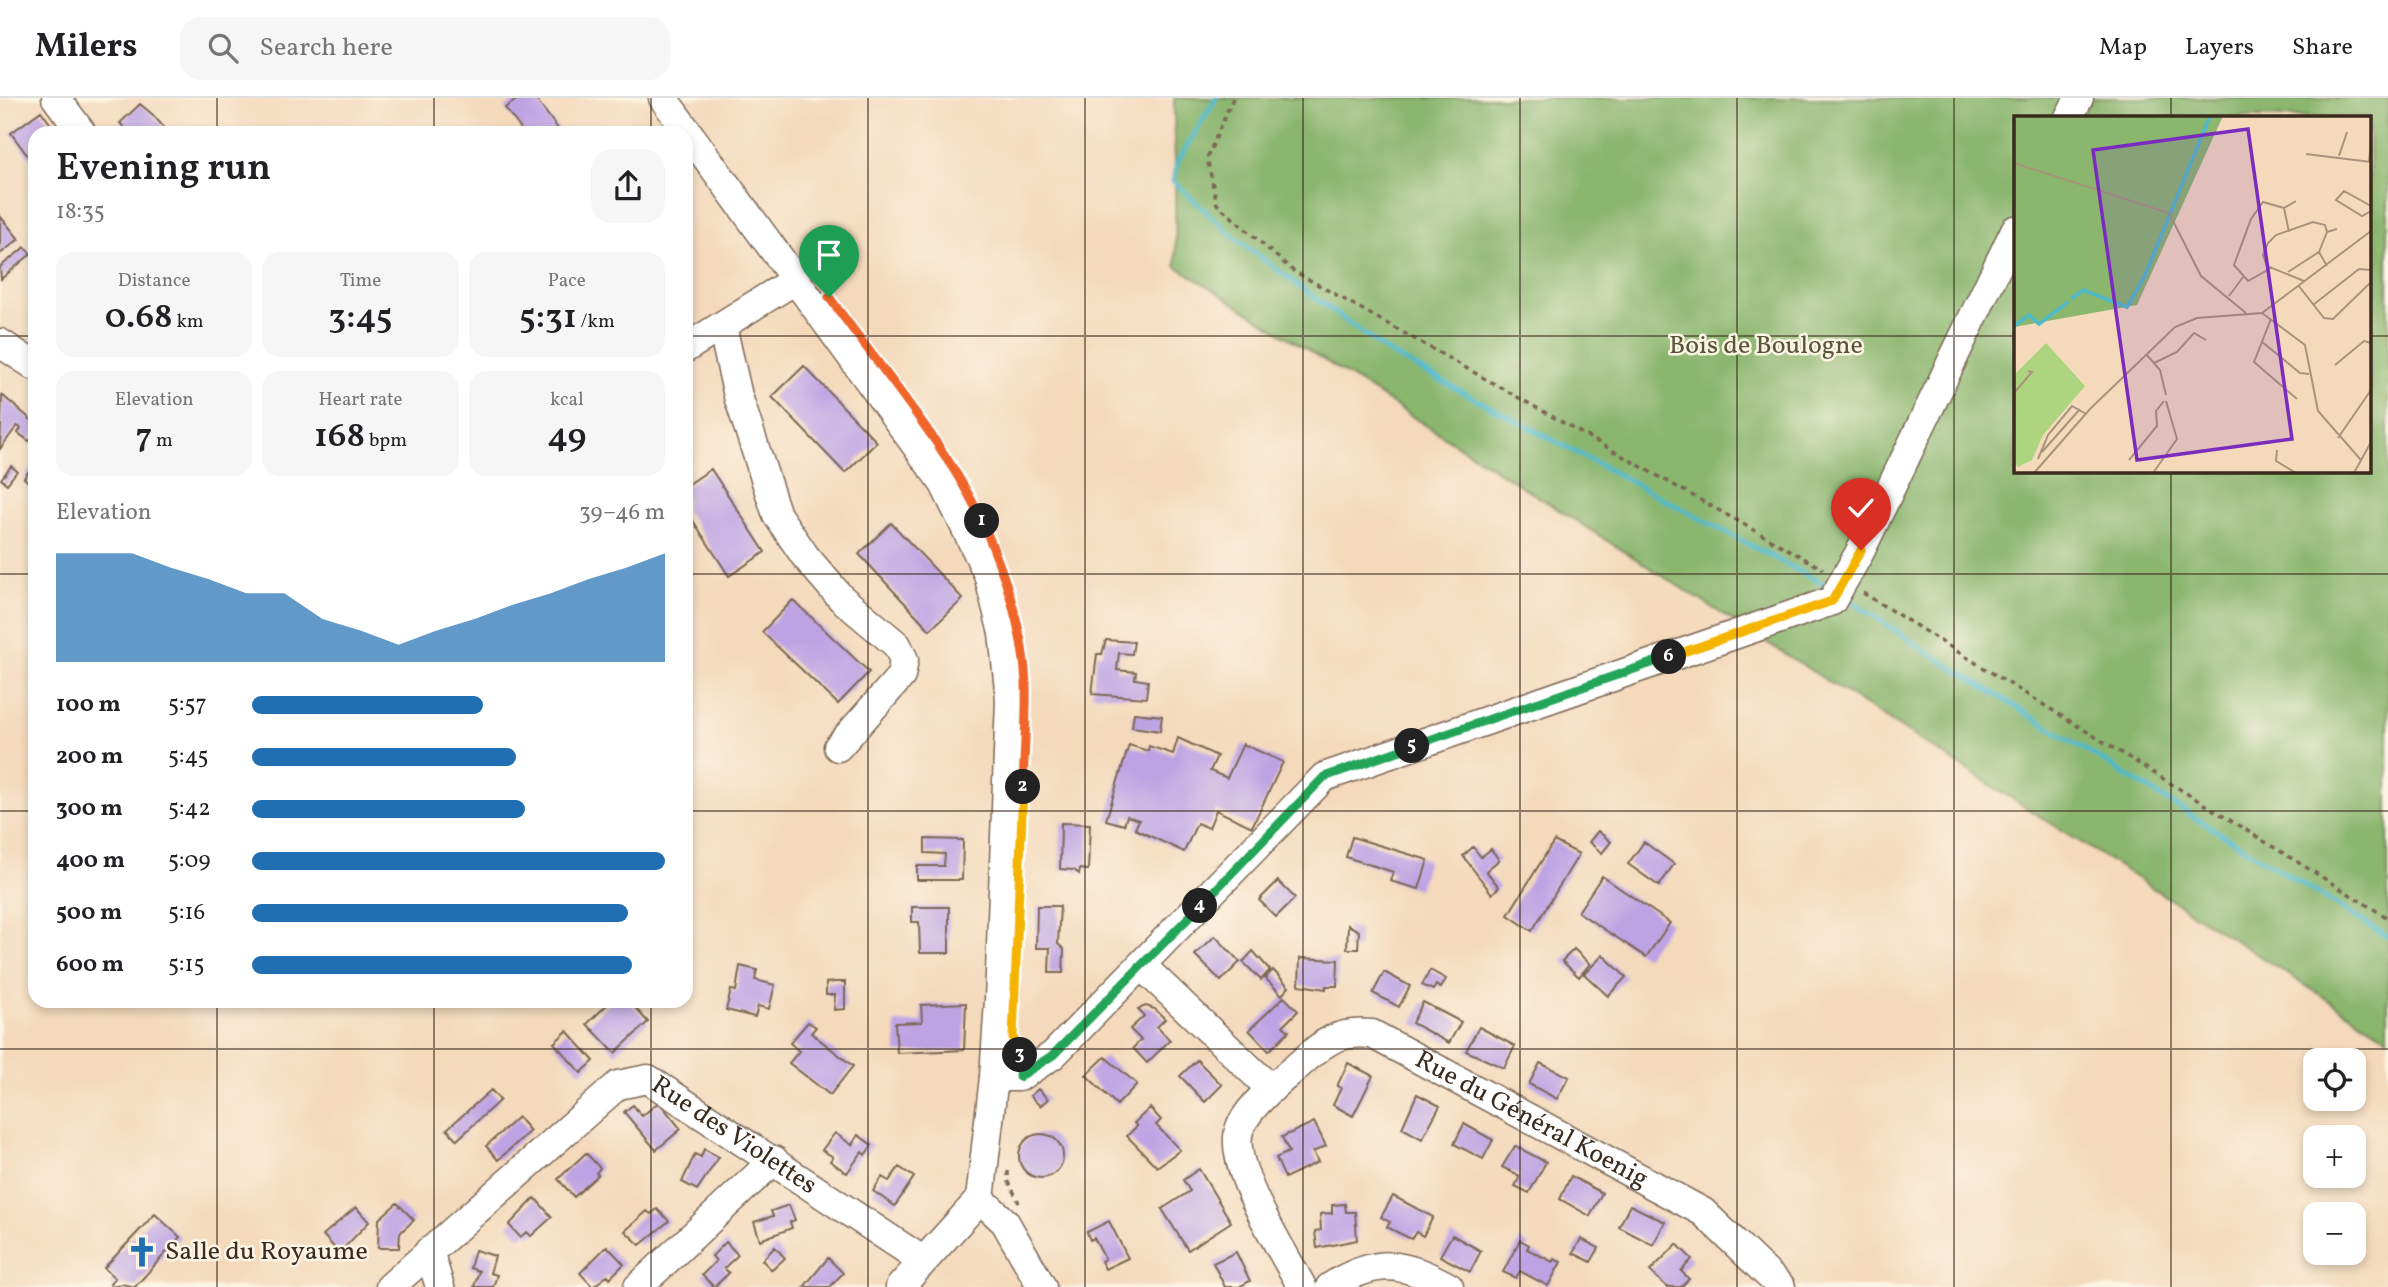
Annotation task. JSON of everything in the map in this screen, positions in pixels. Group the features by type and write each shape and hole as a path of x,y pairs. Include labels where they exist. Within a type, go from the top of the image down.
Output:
{"street":[{"path":"56,98 77,126"},
{"path":"663,98 683,126"},
{"path":"2070,116 2079,98"},
{"path":"693,139 944,484 988,575 1003,633 1010,699 994,1077 980,1199 900,1287"},
{"path":"994,1077 1019,1077 1053,1055 1324,777 1838,591 2014,232"},
{"path":"693,344 722,326 791,274"},
{"path":"693,325 791,274"},
{"path":"722,326 738,396 777,515 805,556 841,598 897,645 904,660 901,676 838,747"},
{"path":"0,343 28,361"},
{"path":"1142,966 1270,1089"},
{"name":"Rue du Général Koenig","path":"1302,1287 1241,1172 1236,1150 1241,1125 1270,1089 1332,1037 1350,1032 1372,1034 1703,1212 1782,1287"},
{"name":"Rue des Violettes","path":"390,1287 618,1085 648,1079 922,1260"},
{"path":"638,1287 774,1160"},
{"path":"980,1199 1005,1222 1042,1287"},
{"path":"429,1251 440,1287"},
{"path":"1331,1287 1370,1266 1418,1270 1449,1287"}],"path":[{"path":"1233,98 1207,158 1217,204 1292,270 2388,918"},
{"path":"1008,1169 1008,1180 1020,1205"}],"green space":[{"name":"Bois de Boulogne","path":"1174,98 2388,98 2388,1038 1176,266"}],"building":[{"path":"519,98 535,98 556,126 519,126 505,108"},
{"path":"140,104 163,126 123,126 120,123"},
{"path":"41,111 52,126 28,126 28,156 11,133"},
{"path":"0,216 19,239 0,254"},
{"path":"25,247 28,250 28,256 1,279 0,267"},
{"path":"804,366 877,442 845,473 772,397"},
{"path":"2,395 28,417 28,440 18,433 21,428 17,426 0,449"},
{"path":"11,466 17,471 7,484 1,479"},
{"path":"711,469 765,552 729,576 693,521 693,481"},
{"path":"891,523 963,599 930,630 859,554"},
{"path":"793,600 869,672 838,704 762,632"},
{"path":"1106,640 1134,642 1132,654 1119,653 1117,670 1136,672 1135,679 1148,681 1146,698 1092,694 1097,654 1102,654"},
{"path":"1134,713 1162,716 1160,731 1132,727"},
{"path":"1178,738 1217,756 1210,771 1227,778 1243,744 1283,762 1252,827 1216,810 1209,828 1197,823 1184,852 1135,829 1139,820 1127,816 1124,825 1106,820 1129,745 1148,751 1149,746 1173,754"},
{"path":"1061,823 1090,824 1088,870 1080,869 1079,874 1074,870 1060,869"},
{"path":"1598,831 1611,842 1602,853 1589,842"},
{"path":"1352,837 1428,860 1419,889 1390,881 1393,872 1346,857"},
{"path":"925,839 963,840 962,880 917,880 917,866 944,866 945,854 925,853"},
{"path":"1554,841 1579,854 1532,931 1508,915"},
{"path":"1644,842 1674,864 1659,886 1628,864"},
{"path":"1473,847 1481,857 1491,849 1499,860 1486,871 1499,887 1492,894 1463,856"},
{"path":"1602,876 1670,923 1646,957 1578,912"},
{"path":"1278,881 1295,898 1276,917 1259,900"},
{"path":"1037,906 1060,906 1058,944 1064,949 1063,973 1049,973 1050,948 1036,948"},
{"path":"912,907 949,907 949,953 920,953 919,922 912,922"},
{"path":"1348,925 1359,931 1358,949 1347,949"},
{"path":"1215,936 1240,962 1221,981 1195,955"},
{"path":"1574,949 1590,964 1579,977 1562,961"},
{"path":"1253,951 1270,970 1261,980 1243,962"},
{"path":"1603,955 1626,977 1608,996 1584,974"},
{"path":"1300,958 1338,960 1337,986 1326,986 1326,989 1299,985"},
{"path":"740,966 757,970 755,980 775,985 769,1009 758,1006 755,1017 726,1010 731,990 736,991"},
{"path":"1273,970 1289,987 1282,995 1265,978"},
{"path":"1430,970 1446,979 1441,988 1436,985 1433,990 1422,985"},
{"path":"1384,972 1410,986 1399,1007 1373,993"},
{"path":"845,982 845,1009 834,1010 835,995 826,995 826,983"},
{"path":"1284,997 1298,1011 1283,1026 1289,1031 1269,1051 1249,1030"},
{"path":"1423,1002 1461,1022 1449,1043 1412,1023"},
{"path":"966,1003 964,1050 897,1053 895,1023 922,1022 921,1005"},
{"path":"1146,1006 1155,1009 1165,1019 1157,1027 1170,1040 1147,1063 1133,1048 1141,1040 1130,1029 1144,1016 1138,1009"},
{"path":"604,1008 635,1008 648,1022 615,1053 587,1024"},
{"path":"808,1022 816,1027 811,1033 853,1066 830,1095 789,1063 799,1051 790,1043"},
{"path":"1479,1027 1515,1046 1504,1068 1466,1051"},
{"path":"567,1031 594,1061 581,1073 554,1043"},
{"path":"1105,1057 1137,1084 1117,1105 1086,1075"},
{"path":"1197,1060 1222,1085 1205,1102 1180,1076"},
{"path":"1348,1063 1373,1076 1353,1116 1333,1105 1341,1088 1337,1086"},
{"path":"1540,1063 1569,1077 1557,1099 1529,1084"},
{"path":"1038,1089 1048,1099 1040,1106 1030,1096"},
{"path":"491,1090 500,1100 457,1140 447,1129"},
{"path":"1417,1094 1440,1106 1422,1139 1402,1128"},
{"path":"659,1102 681,1129 656,1150 624,1112 633,1105 642,1116"},
{"path":"1150,1108 1161,1120 1156,1125 1180,1150 1157,1167 1127,1136 1137,1126 1134,1123"},
{"path":"518,1117 530,1131 498,1160 486,1146"},
{"path":"1314,1122 1326,1146 1313,1152 1318,1162 1285,1178 1276,1158 1289,1152 1282,1137"},
{"path":"1464,1124 1493,1140 1483,1159 1454,1144"},
{"path":"835,1133 852,1145 858,1135 872,1145 865,1155 862,1152 847,1173 830,1161 833,1157 822,1150"},
{"path":"1041,1134 1056,1141 1063,1156 1056,1171 1041,1178 1026,1171 1019,1156 1026,1141"},
{"path":"1515,1146 1546,1162 1529,1193 1515,1186 1520,1176 1502,1167"},
{"path":"704,1149 719,1157 697,1190 682,1182 695,1154 701,1157"},
{"path":"586,1153 600,1168 596,1173 598,1175 574,1197 558,1179"},
{"path":"899,1167 914,1177 895,1206 873,1191 882,1177 889,1181"},
{"path":"1199,1169 1231,1222 1188,1250 1162,1209 1190,1191 1183,1180"},
{"path":"1571,1176 1602,1193 1590,1216 1560,1199"},
{"path":"1393,1196 1433,1217 1423,1236 1416,1232 1411,1239 1387,1227 1390,1222 1381,1217"},
{"path":"535,1198 552,1217 531,1236 527,1232 520,1237 509,1225"},
{"path":"397,1203 414,1220 400,1233 399,1248 378,1248 379,1219"},
{"path":"1345,1204 1346,1212 1355,1212 1357,1240 1317,1248 1315,1231 1321,1230 1320,1214 1332,1213 1332,1205"},
{"path":"789,1205 795,1220 790,1222 792,1228 760,1240 754,1222 773,1216 771,1211"},
{"path":"1630,1205 1665,1222 1653,1245 1619,1227"},
{"path":"356,1207 369,1222 339,1253 323,1235"},
{"path":"657,1209 669,1221 640,1245 625,1231 647,1211 651,1214"},
{"name":"Salle du Royaume","path":"155,1214 180,1237 135,1287 122,1284 113,1287 110,1284 115,1278 104,1268"},
{"path":"1109,1221 1128,1258 1105,1269 1101,1261 1105,1259 1094,1238 1090,1240 1087,1232"},
{"path":"1452,1235 1481,1251 1470,1272 1440,1256"},
{"path":"1581,1239 1599,1248 1591,1262 1573,1253"},
{"path":"1520,1240 1529,1245 1527,1249 1553,1262 1554,1259 1561,1262 1548,1286 1520,1271 1516,1278 1503,1272"},
{"path":"726,1242 738,1255 724,1268 729,1273 714,1287 702,1275 716,1261 712,1256"},
{"path":"1677,1244 1692,1259 1681,1271 1689,1279 1681,1287 1667,1287 1650,1271"},
{"path":"607,1246 624,1264 610,1278 608,1275 593,1287 580,1273"},
{"path":"775,1247 785,1258 772,1270 762,1260"},
{"path":"475,1250 495,1256 490,1273 497,1275 493,1287 474,1287 479,1271 470,1268"},
{"path":"1236,1252 1250,1281 1239,1287 1225,1287 1213,1263"},
{"path":"828,1258 843,1273 830,1287 804,1287"}],"waterway":[{"path":"1216,98 1177,163 1173,181 1236,239 1389,353 1831,588"},
{"path":"1846,597 1927,652 2388,937"}],"place":[{"name":"Salle du Royaume","path":"142,1252"}],"route":[{"path":"829,297 970,496 996,555 1014,609 1026,683 1013,1038 1015,1045 1021,1050 1019,1077 1053,1055 1324,777 1832,601 1861,550"}]}
